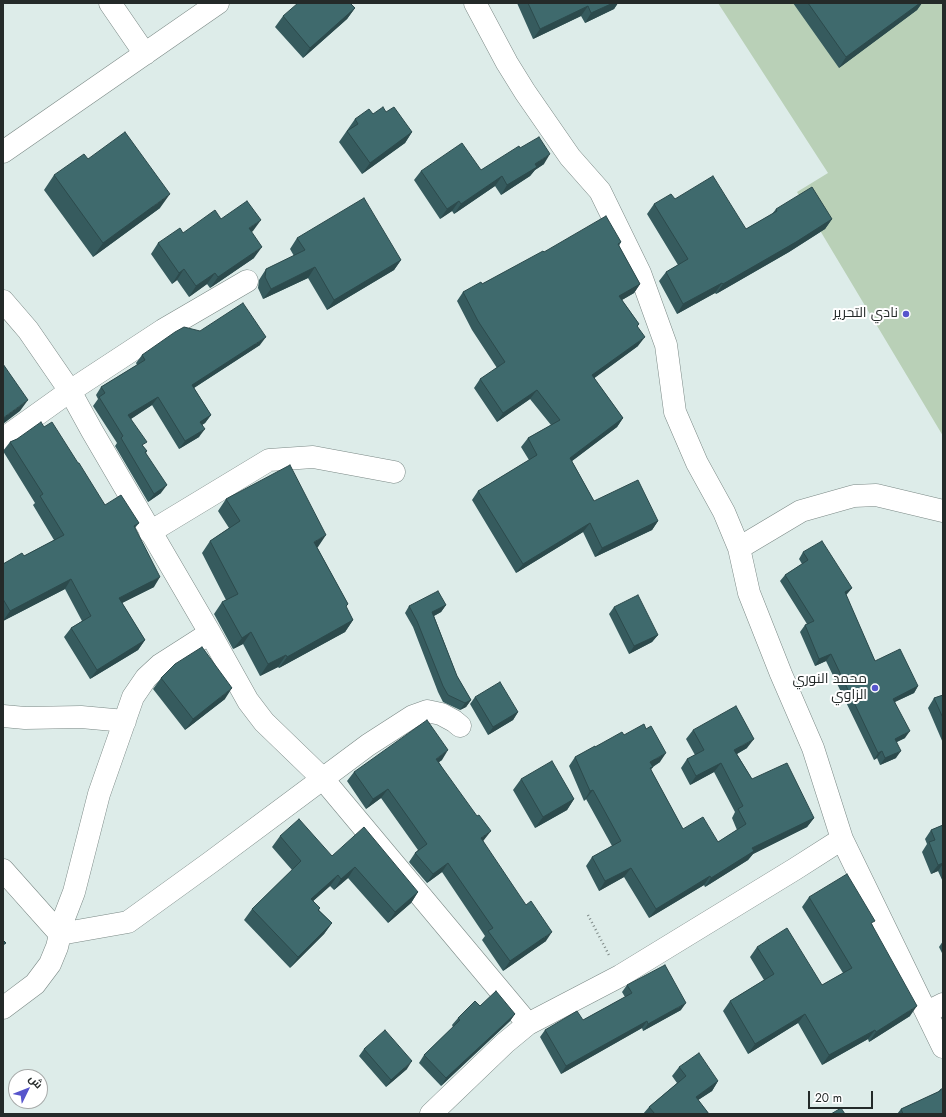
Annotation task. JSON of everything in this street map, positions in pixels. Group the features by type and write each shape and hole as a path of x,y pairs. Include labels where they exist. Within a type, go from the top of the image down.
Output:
{"street":[{"path":"110,3 145,54"},
{"path":"3,152 218,3"},
{"path":"475,3 525,92 570,157 600,191 640,273 666,344 675,412 697,462 724,512 739,548 749,593 781,674 813,748 842,839 935,1008 943,1047"},
{"path":"3,439 70,391 163,330 247,281"},
{"path":"3,301 28,330 70,391 248,701 264,722 323,779 528,1024"},
{"path":"150,532 270,460 313,457 394,472"},
{"path":"739,548 801,511 854,496 876,494 943,510"},
{"path":"3,1008 35,984 50,964 57,947 64,918 74,892 99,794 133,697 146,678 160,664 210,633"},
{"path":"60,934 128,922 368,745 413,716 427,711 441,714 460,726"},
{"path":"3,716 25,718 81,717 125,721"},
{"path":"432,1114 505,1043 528,1024 620,976 842,839"},
{"path":"3,870 60,934"}],"path":[{"path":"588,915 620,976"}],"green space":[{"name":"نادي التحرير","path":"718,3 943,3 943,436 797,192 828,173"}],"building":[{"path":"298,3 350,3 355,8 310,48 283,16"},
{"path":"528,3 613,3 591,13 588,6 540,29"},
{"path":"808,3 920,3 846,57"},
{"path":"383,107 386,112 394,107 412,132 370,163 347,131 358,124 355,119 369,109 373,114"},
{"path":"125,132 170,194 103,243 54,175 84,154 88,159"},
{"path":"539,137 550,154 535,164 537,167 507,185 502,176 461,204 459,201 447,209 421,171 462,143 481,170 519,146 520,148"},
{"path":"713,176 746,229 777,211 776,209 812,187 832,219 796,242 723,284 722,283 683,304 666,272 688,259 654,204 671,194 675,199"},
{"path":"364,198 401,260 334,300 315,267 271,289 265,277 266,269 305,250 297,238"},
{"path":"247,201 261,220 249,228 262,247 218,277 215,273 196,286 184,269 179,273 158,243 180,228 183,233 215,210 221,219"},
{"path":"606,216 621,242 618,244 640,284 619,296 639,324 637,326 645,337 592,375 623,418 570,458 594,501 638,480 658,521 602,548 590,523 523,564 478,491 537,455 528,438 560,420 537,390 503,413 480,379 505,362 478,321 463,292 481,282 482,284 543,251 544,252"},
{"path":"243,303 266,337 192,385 211,415 200,422 205,429 185,441 158,397 128,415 147,442 142,445 147,451 145,452 167,485 154,494 121,438 123,436 99,397 105,393 101,387 145,360 142,355 175,332 184,327 200,331"},
{"path":"3,364 28,400 3,418"},
{"path":"41,422 44,427 52,422 105,505 121,495 139,523 134,526 160,577 119,598 145,640 97,670 71,628 91,616 71,579 10,611 3,599 3,564 22,553 24,556 64,535 40,496 43,494 10,442 17,439"},
{"path":"290,465 326,535 314,542 348,604 346,606 353,620 287,657 286,655 268,664 251,632 242,638 222,602 238,594 210,541 240,521 226,499"},
{"path":"822,541 852,588 845,592 875,661 900,649 918,686 893,699 910,731 895,739 901,751 885,758 882,751 878,753 831,654 819,659 805,625 814,621 785,575 808,560 803,552"},
{"path":"438,591 446,605 432,612 457,676 471,700 465,703 448,695 417,621 409,606"},
{"path":"638,595 658,635 634,646 614,607"},
{"path":"202,647 232,688 193,719 161,678 175,664"},
{"path":"500,682 518,712 493,727 475,697"},
{"path":"943,695 943,718 934,698"},
{"path":"736,706 754,739 734,750 752,779 787,763 814,818 752,848 754,851 711,878 710,876 656,909 631,868 605,881 592,857 621,841 593,790 590,791 575,757 622,732 624,735 644,724 646,729 651,726 666,753 650,762 653,767 650,768 683,829 703,817 718,842 746,824 738,809 743,806 721,763 696,776 687,759 704,750 693,730"},
{"path":"427,720 448,750 436,759 477,816 479,815 491,831 481,838 526,905 531,901 552,932 510,961 488,931 493,928 448,863 433,874 415,853 427,844 388,789 373,799 354,772"},
{"path":"552,761 574,799 543,817 521,779"},
{"path":"299,819 332,856 364,827 418,892 395,912 355,867 341,879 338,875 311,899 320,908 318,910 332,923 298,957 252,909 301,861 280,836"},
{"path":"943,825 943,863 938,865 929,842 935,840 931,830"},
{"path":"847,874 875,921 871,923 917,1006 876,1032 875,1030 829,1055 805,1014 755,1044 730,1001 774,974 757,947 787,928 822,985 852,968 809,897"},
{"path":"665,965 686,1003 648,1024 647,1021 566,1066 545,1030 577,1011 583,1020 632,993 627,985"},
{"path":"496,991 515,1014 446,1078 424,1055 460,1020 458,1018 475,1001 480,1006"},
{"path":"385,1030 412,1061 391,1080 364,1049"},
{"path":"699,1053 718,1081 696,1097 709,1114 655,1114 649,1107 686,1076 679,1067"},
{"path":"943,1088 943,1114 903,1114 901,1109 940,1091"},
{"path":"841,1108 845,1114 831,1114"}],"place":[{"name":"نادي التحرير","path":"906,314"},
{"name":"محمد النوري الزاوي","path":"875,688"}]}
